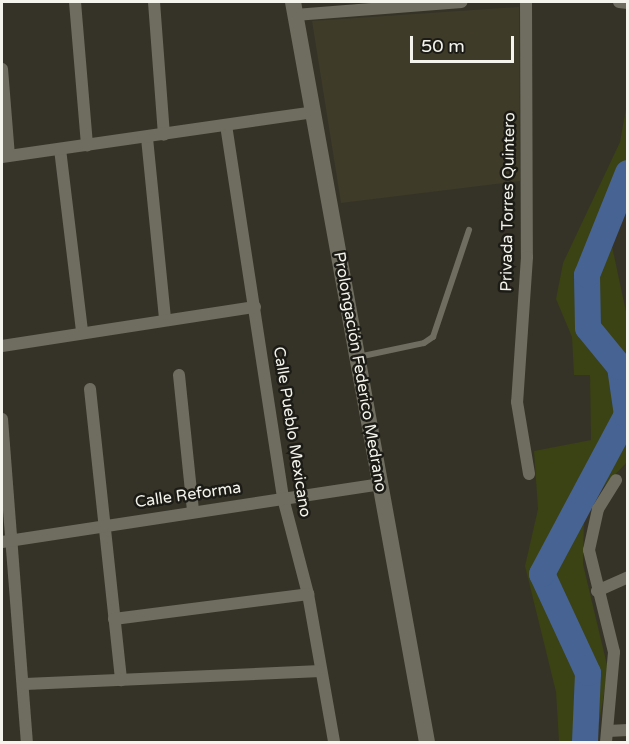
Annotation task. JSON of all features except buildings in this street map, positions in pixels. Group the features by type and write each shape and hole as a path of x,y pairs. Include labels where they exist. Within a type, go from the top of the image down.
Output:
{"street":[{"path":"75,2 87,146"},
{"path":"154,2 164,135"},
{"path":"294,8 461,2"},
{"name":"Privada Torres Quintero","path":"526,2 526,257 517,402 529,474"},
{"path":"619,2 627,3"},
{"name":"Prolongación Federico Medrano","path":"294,8 427,742"},
{"path":"2,69 5,157 314,112"},
{"name":"Calle Pueblo Mexicano","path":"226,126 283,498 308,594 334,742"},
{"path":"147,138 165,318"},
{"path":"60,150 82,331"},
{"path":"2,346 165,318 255,307"},
{"path":"179,375 193,511"},
{"path":"90,389 121,680"},
{"path":"2,419 7,541 25,684 27,742"},
{"path":"616,480 601,502 591,534 590,557 614,652 607,737 627,730"},
{"name":"Calle Reforma","path":"7,541 104,524 380,484"},
{"path":"597,591 627,576"},
{"path":"114,619 308,594"},
{"path":"25,684 321,671"}],"lane":[{"path":"357,357 424,343 433,337 469,230"}],"shaded area":[{"path":"519,7 520,181 341,203 312,21"}],"green space":[{"path":"627,103 627,207 612,246 627,316 627,462 593,498 584,523 583,564 608,669 596,742 559,742 556,692 525,566 538,509 534,451 591,440 590,375 574,375 572,337 556,299 563,263 620,142"}],"waterway":[{"path":"585,742 588,673 542,574 627,415 620,367 588,328 587,275 628,173"}]}
